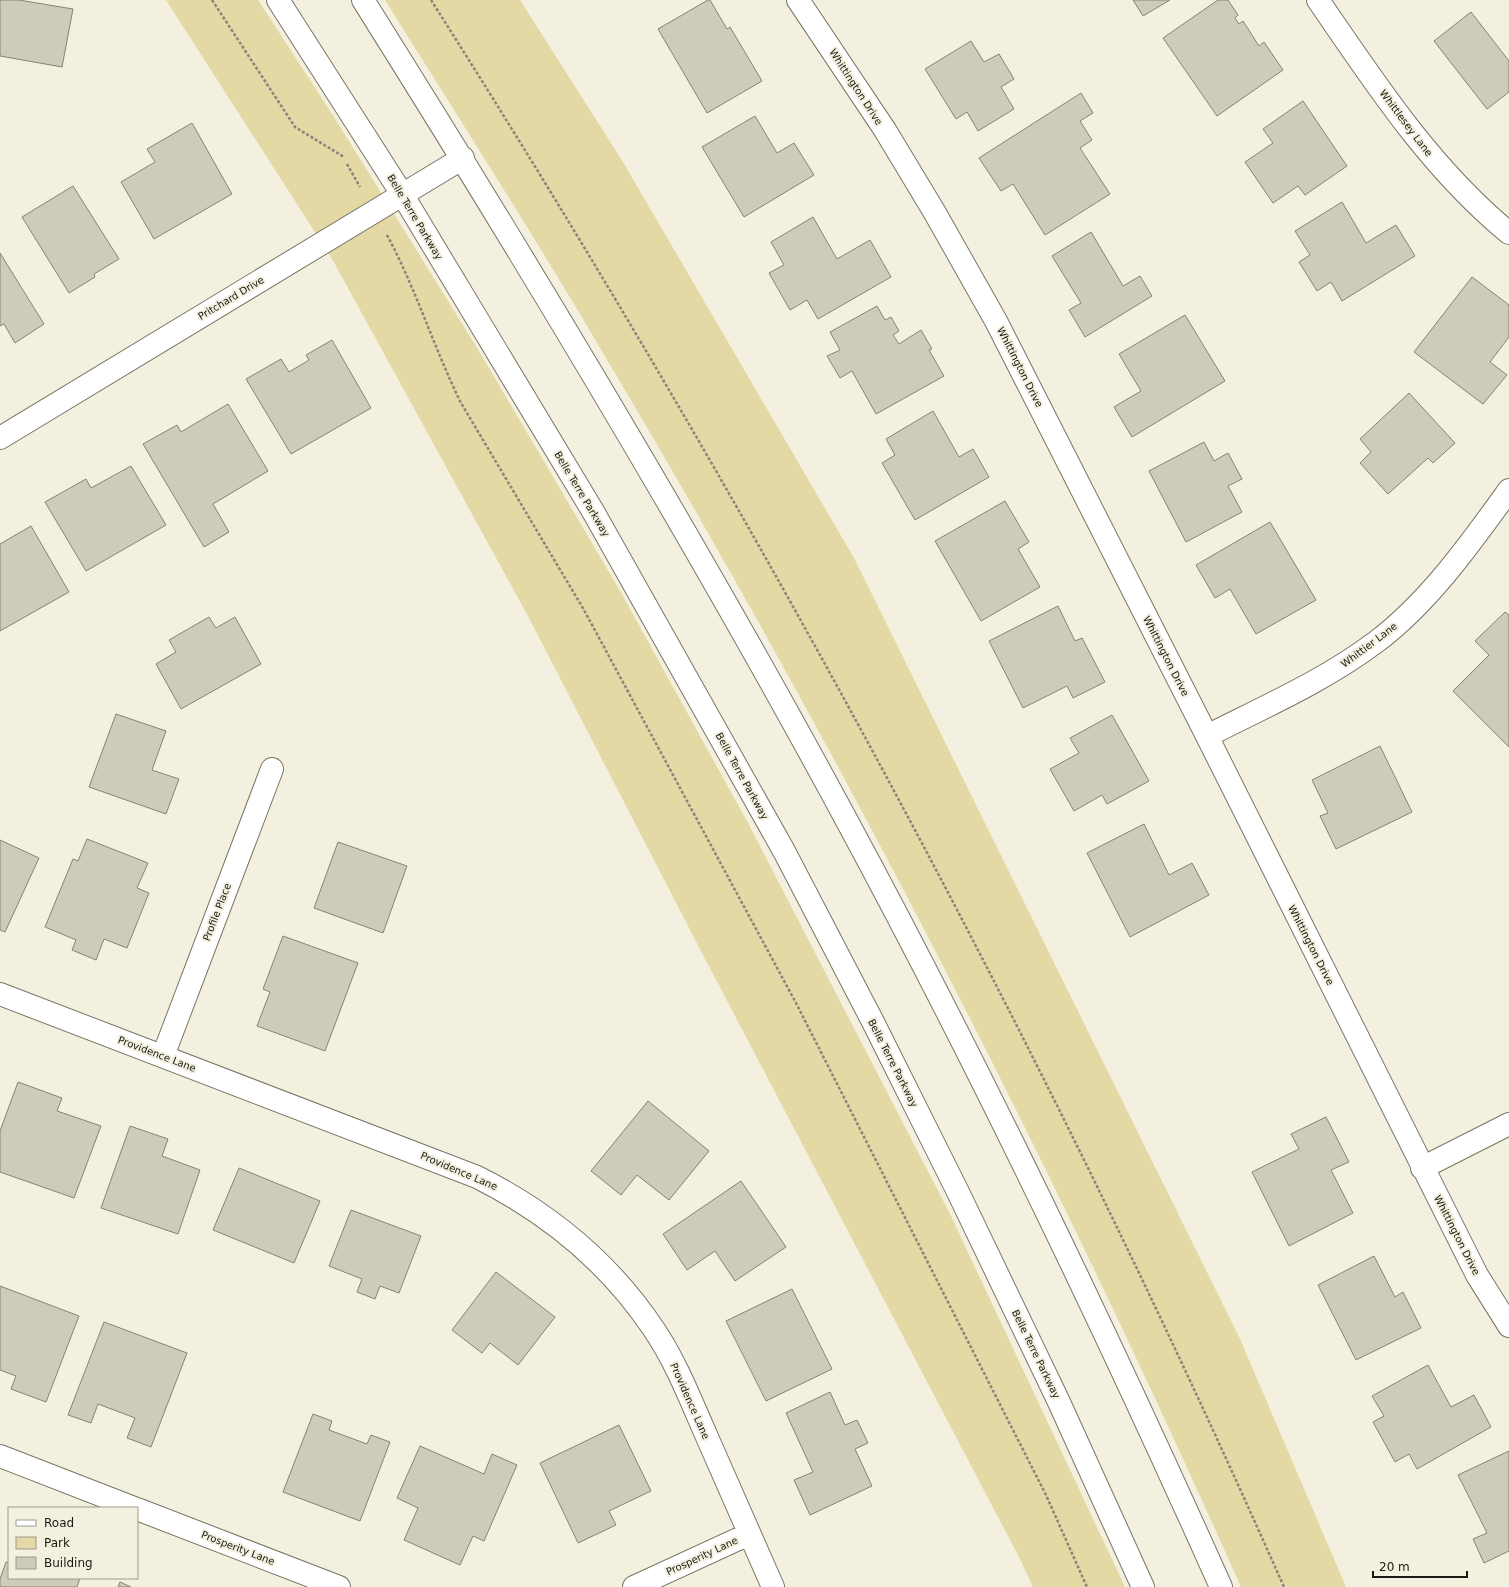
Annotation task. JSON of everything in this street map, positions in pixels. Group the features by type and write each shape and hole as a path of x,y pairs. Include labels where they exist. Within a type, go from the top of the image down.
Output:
{"street":[{"name":"Belle Terre Parkway","path":"278,0 402,194 594,513 784,851 872,1020 957,1190 1058,1400 1143,1587"},
{"path":"363,0 463,158 639,452 739,626 848,822 999,1114 1155,1440 1222,1587"},
{"name":"Whittington Drive","path":"798,0 885,130 967,268 1014,355 1207,736 1422,1168 1477,1275 1509,1326"},
{"name":"Whittlesey Lane","path":"1318,0 1425,149 1453,181 1509,233"},
{"name":"Pritchard Drive","path":"0,438 463,158"},
{"name":"Whittier Lane","path":"1207,736 1328,674 1377,641 1415,607 1467,546 1509,490"},
{"name":"Profile Place","path":"163,1056 272,769"},
{"name":"Providence Lane","path":"0,994 477,1177 507,1192 565,1231 616,1279 656,1332 682,1379 773,1587"},
{"path":"1422,1168 1509,1124"},
{"path":"0,1456 131,1507"},
{"name":"Prosperity Lane","path":"138,1509 339,1587"},
{"name":"Prosperity Lane","path":"634,1587 749,1534"}],"path":[{"path":"212,0 295,127 344,156"},
{"path":"431,0 536,168 669,388 865,739 958,911 1062,1114 1192,1385 1284,1587"},
{"path":"401,262 445,370 461,403 584,610 796,1003 1046,1495 1087,1587"}],"green space":[{"path":"166,0 258,0 334,117 479,351 619,589 748,823 950,1214 1125,1587 1033,1587 1019,1557 702,953 529,618 331,257"},
{"path":"385,0 520,0 623,162 854,558 1240,1339 1346,1587 1241,1587 1170,1430 1021,1119 863,813 781,662 696,512 582,317"}],"building":[{"path":"0,0 19,0 73,9 62,67 0,56"},
{"path":"710,0 727,29 730,27 762,81 707,113 658,29"},
{"path":"1133,0 1170,0 1143,16"},
{"path":"1218,0 1228,0 1238,15 1235,18 1239,24 1243,21 1259,46 1264,42 1283,70 1217,116 1163,38"},
{"path":"1471,12 1509,61 1509,92 1487,109 1434,41"},
{"path":"971,41 984,62 999,54 1014,79 1001,87 1014,109 978,131 967,112 956,119 925,69"},
{"path":"1081,93 1093,113 1080,121 1092,140 1080,148 1110,194 1045,235 1013,184 1001,191 979,158"},
{"path":"1303,101 1347,166 1305,195 1298,186 1273,203 1245,162 1273,143 1263,129"},
{"path":"755,116 777,153 794,143 814,175 744,217 702,147"},
{"path":"192,123 232,194 154,239 121,182 155,162 147,149"},
{"path":"73,186 119,259 94,274 95,277 69,293 22,217"},
{"path":"1342,202 1366,243 1396,225 1415,256 1342,301 1331,282 1317,291 1299,262 1310,255 1295,231"},
{"path":"813,217 837,259 870,240 891,277 818,319 807,300 790,310 769,273 784,265 771,242"},
{"path":"1091,232 1123,286 1140,276 1152,296 1085,337 1069,310 1081,303 1052,256"},
{"path":"0,253 44,324 15,343 4,324 0,326"},
{"path":"1472,277 1509,305 1509,337 1490,362 1507,375 1483,404 1414,352"},
{"path":"877,306 885,320 891,317 899,331 893,335 899,344 921,330 932,349 929,350 944,376 876,414 852,371 840,378 827,356 840,350 830,332"},
{"path":"1185,315 1225,381 1132,437 1114,407 1141,391 1119,354"},
{"path":"332,340 371,408 291,454 246,379 281,359 289,372 309,360 306,355"},
{"path":"1409,393 1455,443 1433,463 1428,458 1388,494 1360,463 1371,452 1360,439"},
{"path":"228,404 268,471 213,504 229,532 204,547 143,444 177,425 181,432"},
{"path":"933,411 959,457 973,449 989,477 915,520 882,463 895,455 886,439"},
{"path":"1204,442 1214,461 1228,453 1242,479 1228,486 1242,512 1186,542 1149,471"},
{"path":"131,466 166,525 86,571 45,502 86,479 91,488"},
{"path":"1005,501 1029,542 1018,549 1040,587 981,621 935,541"},
{"path":"1270,522 1316,600 1256,634 1230,589 1215,598 1196,565"},
{"path":"31,526 69,592 0,631 0,544"},
{"path":"1058,606 1075,641 1082,638 1105,682 1073,698 1067,686 1023,708 989,641"},
{"path":"1505,612 1509,615 1509,747 1453,691 1489,655 1475,641"},
{"path":"209,617 216,628 235,617 261,664 181,709 156,664 176,652 169,640"},
{"path":"116,714 166,731 152,770 179,779 166,814 89,787"},
{"path":"1112,715 1149,781 1107,804 1102,795 1074,811 1050,769 1079,753 1070,738"},
{"path":"1380,746 1412,812 1336,849 1320,816 1328,813 1312,780"},
{"path":"1144,824 1169,875 1192,863 1209,895 1130,937 1087,853"},
{"path":"87,839 148,863 137,888 149,893 127,948 104,939 96,960 72,950 76,940 45,927 73,859 78,861"},
{"path":"0,840 39,858 5,932 0,930"},
{"path":"338,842 407,866 383,933 314,908"},
{"path":"283,936 358,963 325,1051 257,1026 270,992 263,989"},
{"path":"18,1082 62,1098 57,1111 101,1126 74,1198 0,1172 0,1131"},
{"path":"648,1101 709,1151 669,1200 637,1175 621,1195 591,1171"},
{"path":"1326,1117 1349,1162 1331,1170 1353,1213 1289,1246 1252,1172 1299,1149 1291,1134"},
{"path":"130,1126 168,1139 162,1156 200,1170 178,1234 101,1208"},
{"path":"239,1168 320,1201 294,1263 213,1230"},
{"path":"741,1181 786,1247 735,1281 715,1251 687,1270 663,1234"},
{"path":"351,1210 421,1236 399,1293 380,1286 375,1299 357,1292 362,1279 329,1266"},
{"path":"1374,1256 1395,1297 1403,1292 1421,1328 1356,1360 1318,1285"},
{"path":"496,1272 555,1317 518,1365 490,1343 482,1353 452,1330"},
{"path":"0,1286 79,1316 46,1402 11,1389 16,1376 0,1370"},
{"path":"792,1289 832,1369 766,1401 726,1321"},
{"path":"104,1322 187,1353 151,1447 127,1438 135,1418 98,1404 91,1423 68,1415"},
{"path":"1428,1365 1451,1407 1474,1395 1491,1427 1417,1469 1409,1454 1395,1462 1373,1422 1384,1416 1372,1396"},
{"path":"830,1392 845,1425 857,1420 868,1443 855,1449 872,1486 810,1515 794,1480 813,1472 786,1413"},
{"path":"313,1414 332,1421 329,1430 367,1444 371,1435 390,1442 360,1521 283,1492"},
{"path":"619,1425 651,1491 609,1511 616,1525 578,1543 540,1463"},
{"path":"420,1446 484,1474 492,1454 517,1465 484,1541 473,1536 460,1565 404,1540 418,1508 397,1498"},
{"path":"1509,1451 1509,1551 1484,1563 1473,1539 1487,1533 1458,1475"},
{"path":"6,1562 8,1563 8,1579 80,1579 77,1587 0,1587 0,1579"},
{"path":"120,1582 131,1587 118,1587"}]}
